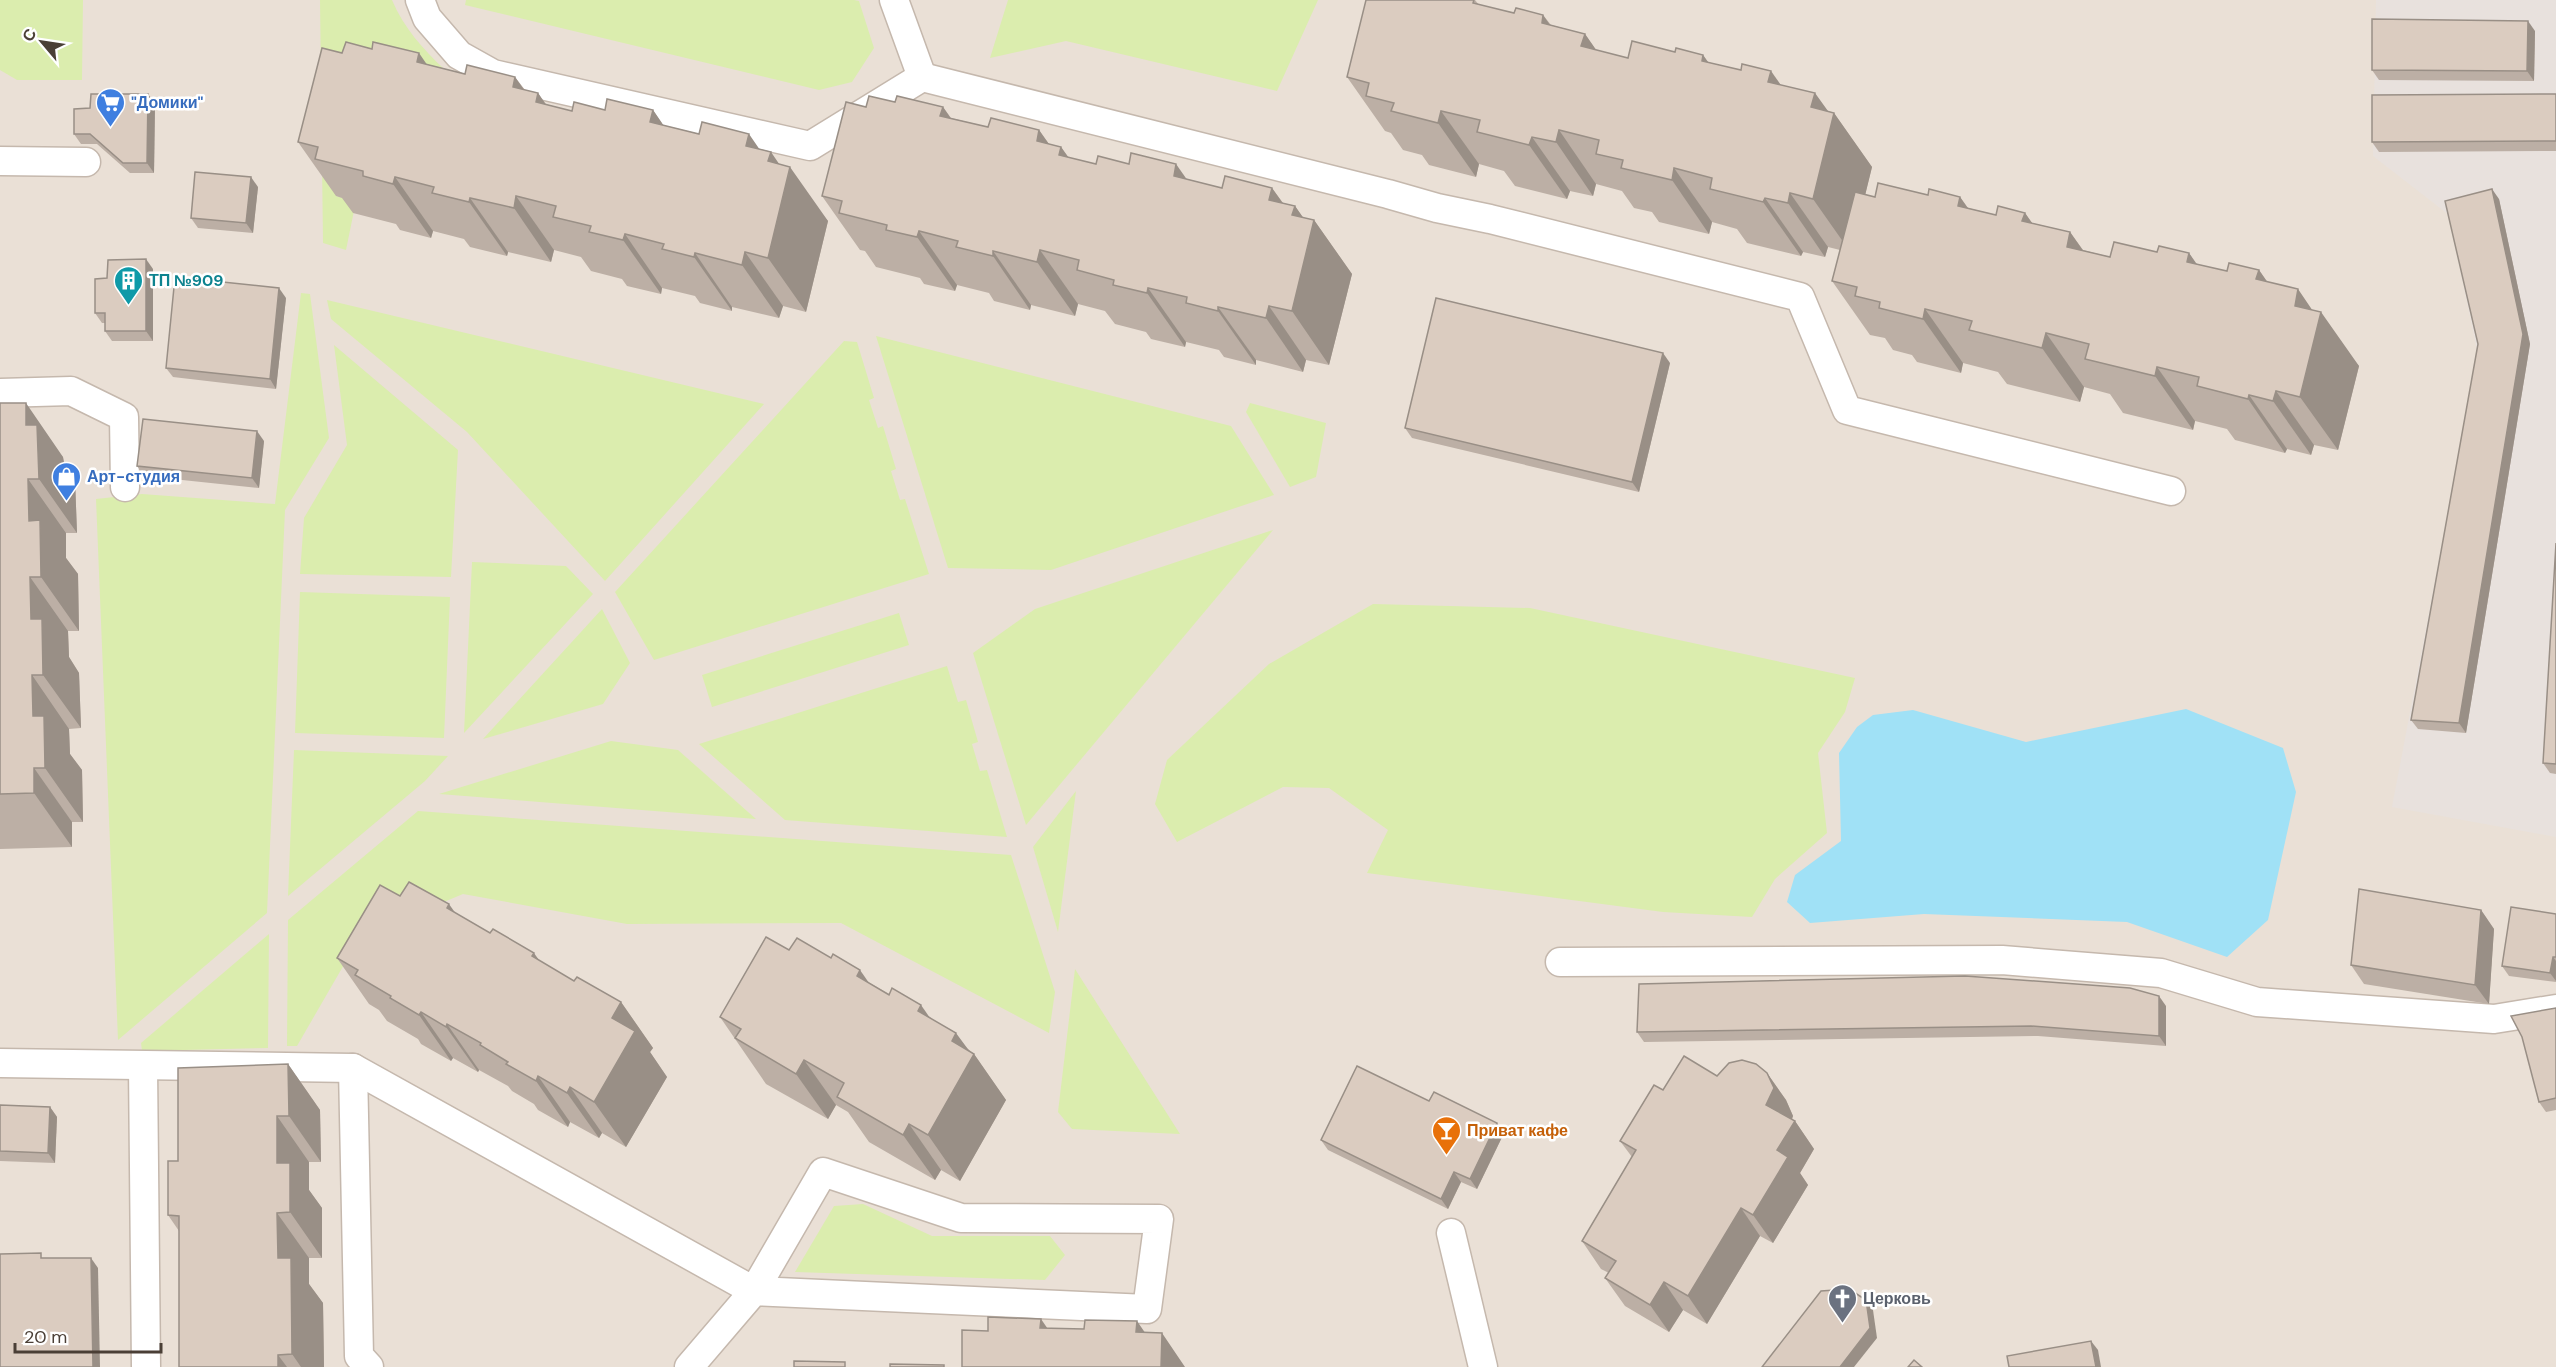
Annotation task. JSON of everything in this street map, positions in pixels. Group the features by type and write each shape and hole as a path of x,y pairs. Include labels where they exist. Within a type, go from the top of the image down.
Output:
{"lane":[{"path":"420,0 428,18 459,55 493,74 810,147 922,77 1437,208 1490,219 1800,297 1847,410 2171,491"},
{"path":"894,0 922,77"},
{"path":"0,161 86,162"},
{"path":"0,393 70,391 124,417 125,487"},
{"path":"1560,962 2002,960 2161,973 2257,1002 2494,1019 2556,1009"},
{"path":"0,1063 353,1068 754,1291 1147,1309 1159,1219 961,1218 823,1172 754,1291 689,1367"},
{"path":"143,1066 146,1367"},
{"path":"353,1068 358,1356 369,1367"},
{"path":"1451,1233 1483,1367"}],"shaded area":[{"path":"0,0 2556,0 2556,1367 0,1367"},
{"path":"2376,0 2556,0 2556,837 2392,807 2478,355 2449,215 2373,156"}],"green space":[{"path":"0,0 83,0 82,80 17,80 0,70"},
{"path":"320,0 392,0 414,37 444,69 336,196 356,201 346,250 323,243"},
{"path":"466,0 854,0 859,1 874,48 852,82 819,90 465,5"},
{"path":"1008,0 1318,0 1277,91 1066,41 990,58"},
{"path":"301,293 310,294 329,438 285,510 267,913 118,1040 96,499 142,494 275,504"},
{"path":"327,300 764,404 605,581 467,432 331,319"},
{"path":"876,336 1231,426 1274,495 1051,570 948,568"},
{"path":"844,341 857,342 874,398 869,400 878,428 883,426 896,469 891,471 900,500 905,499 929,574 654,660 615,592"},
{"path":"334,345 458,450 451,577 300,574 304,518 347,445"},
{"path":"1250,403 1326,423 1316,477 1290,487 1246,412"},
{"path":"1273,530 1026,825 973,653 1035,609"},
{"path":"472,562 566,566 593,594 464,733"},
{"path":"300,592 450,597 444,738 295,733"},
{"path":"1373,604 1530,608 1855,678 1845,712 1818,753 1827,833 1775,879 1752,917 1663,912 1367,873 1388,830 1329,788 1283,787 1177,842 1155,804 1167,760 1269,664"},
{"path":"602,609 630,663 603,704 483,739"},
{"path":"899,613 909,645 712,707 702,675"},
{"path":"947,666 958,702 966,700 978,742 972,744 980,771 987,770 1007,837 785,820 699,744"},
{"path":"611,741 678,750 756,819 439,794"},
{"path":"294,750 448,756 425,781 288,896"},
{"path":"1076,791 1058,932 1033,847"},
{"path":"418,811 1011,855 1055,992 1049,1033 841,923 627,924 463,894 360,937 297,1046 287,1046 288,920"},
{"path":"269,934 268,1048 142,1051 141,1043"},
{"path":"1075,969 1180,1134 1072,1129 1058,1112"},
{"path":"863,1204 932,1236 1050,1236 1065,1255 1045,1280 795,1272 834,1206"}],"water":[{"path":"2186,709 2283,748 2296,792 2268,920 2227,957 2127,922 1924,914 1810,923 1787,902 1795,875 1841,841 1839,753 1857,727 1873,715 1913,710 2026,742"}],"building":[{"path":"1366,0 1474,0 1473,3 1514,13 1516,8 1543,15 1542,23 1585,34 1581,46 1628,58 1632,41 1675,52 1676,48 1703,55 1702,61 1741,70 1742,64 1771,71 1768,82 1815,93 1811,107 1834,113 1813,199 1790,193 1788,203 1765,198 1763,202 1710,189 1712,178 1674,168 1672,180 1621,168 1623,160 1596,154 1599,140 1559,130 1556,142 1532,137 1529,145 1477,132 1480,120 1441,111 1438,123 1391,111 1394,103 1366,96 1369,83 1347,77"},
{"path":"2372,19 2528,21 2527,71 2372,70"},
{"path":"346,42 372,49 373,42 419,53 417,62 465,74 467,65 515,77 513,87 538,93 536,102 572,111 574,102 605,110 607,99 653,110 650,122 699,134 702,122 749,134 746,146 771,152 768,161 790,167 768,258 745,252 742,265 695,253 694,257 662,249 664,244 625,234 623,240 589,232 591,226 553,217 556,206 516,196 514,208 470,198 469,202 432,193 434,187 395,177 393,184 363,176 363,171 315,159 318,147 298,142 322,48 342,53"},
{"path":"91,94 148,94 147,163 123,163 90,134 74,134 74,109 90,108"},
{"path":"2556,94 2556,141 2372,142 2372,95"},
{"path":"869,96 895,102 897,96 943,107 940,116 988,127 991,118 1039,130 1037,141 1061,147 1059,155 1096,164 1098,156 1129,164 1131,153 1176,164 1174,176 1222,188 1225,176 1272,188 1269,200 1295,206 1292,215 1314,220 1292,311 1269,306 1266,318 1218,307 1218,311 1186,303 1187,297 1148,288 1147,293 1113,285 1114,280 1077,270 1079,260 1040,250 1037,262 993,251 993,256 956,247 958,241 919,231 917,237 886,230 887,225 839,213 842,201 822,196 846,102 866,107"},
{"path":"195,172 251,177 246,223 191,218"},
{"path":"1878,183 1928,195 1929,189 1960,197 1958,206 1996,215 1998,206 2025,213 2022,221 2070,232 2067,247 2110,257 2114,242 2157,252 2159,246 2189,253 2187,262 2227,271 2229,263 2259,270 2256,279 2298,289 2295,306 2321,312 2300,397 2276,391 2273,401 2249,395 2248,399 2197,386 2199,377 2157,367 2155,376 2085,359 2089,344 2046,333 2042,348 1969,330 1972,321 1925,309 1923,319 1879,308 1880,302 1855,296 1857,287 1832,281 1855,192 1875,197"},
{"path":"2492,189 2523,334 2459,723 2411,720 2478,344 2445,201"},
{"name":"ТП №909","path":"146,259 146,331 105,331 105,313 95,313 95,279 107,278 108,260"},
{"path":"175,277 279,288 270,379 166,368"},
{"path":"1436,298 1663,353 1632,482 1405,428"},
{"path":"0,403 26,403 26,425 37,425 39,479 28,479 29,521 40,520 41,577 30,577 31,619 42,619 43,675 32,675 33,716 44,716 45,768 34,768 34,793 0,794"},
{"path":"143,419 257,431 252,478 137,466"},
{"path":"2556,543 2556,764 2543,763"},
{"path":"409,882 449,904 447,908 490,933 493,929 534,953 532,956 574,981 577,977 621,1002 612,1018 635,1031 594,1102 570,1087 567,1093 538,1076 536,1081 506,1064 508,1062 480,1045 481,1043 447,1024 446,1027 421,1012 419,1015 390,998 391,996 355,975 358,970 337,958 380,885 400,896"},
{"path":"2359,889 2481,910 2475,985 2351,965"},
{"path":"2511,907 2556,914 2556,957 2553,957 2550,973 2502,966"},
{"path":"766,937 789,950 797,938 831,958 833,954 860,970 857,976 889,995 892,988 921,1005 918,1011 956,1033 952,1041 974,1054 928,1135 909,1124 903,1135 837,1097 844,1083 804,1060 796,1074 735,1038 741,1029 720,1017"},
{"path":"1965,976 2130,988 2159,996 2159,1036 2031,1026 1637,1032 1639,984"},
{"path":"2556,1008 2556,1098 2539,1102 2522,1037 2511,1016"},
{"path":"1684,1056 1717,1076 1729,1063 1742,1060 1756,1064 1767,1073 1774,1088 1766,1105 1795,1121 1777,1150 1788,1157 1753,1215 1741,1208 1688,1296 1664,1282 1650,1305 1605,1278 1616,1261 1582,1241 1636,1150 1620,1141 1654,1085 1663,1090"},
{"path":"288,1064 289,1116 277,1116 277,1163 290,1163 290,1212 277,1213 278,1258 291,1258 292,1354 278,1355 278,1367 179,1367 179,1216 168,1215 168,1161 178,1161 178,1068"},
{"path":"1357,1066 1429,1101 1434,1092 1497,1123 1470,1179 1454,1172 1441,1199 1321,1140"},
{"path":"0,1105 50,1107 48,1153 0,1151"},
{"path":"41,1253 41,1258 91,1258 93,1367 0,1367 0,1254"},
{"name":"Церковь","path":"1849,1289 1866,1300 1870,1328 1840,1367 1762,1367 1821,1291"},
{"path":"988,1317 1041,1319 1040,1328 1084,1329 1085,1320 1137,1321 1136,1332 1162,1333 1161,1367 962,1367 962,1330 988,1331"},
{"path":"2091,1341 2096,1367 2009,1367 2007,1356"},
{"path":"1914,1360 1922,1367 1908,1367"},
{"path":"794,1361 845,1362 845,1367 794,1367"},
{"path":"890,1364 944,1365 944,1367 890,1367"}],"place":[{"name":"\"Домики\"","path":"110,128"},
{"name":"ТП №909","path":"128,306"},
{"name":"Арт-студия","path":"66,502"},
{"name":"Приват кафе","path":"1446,1156"},
{"name":"Церковь","path":"1842,1324"}]}
